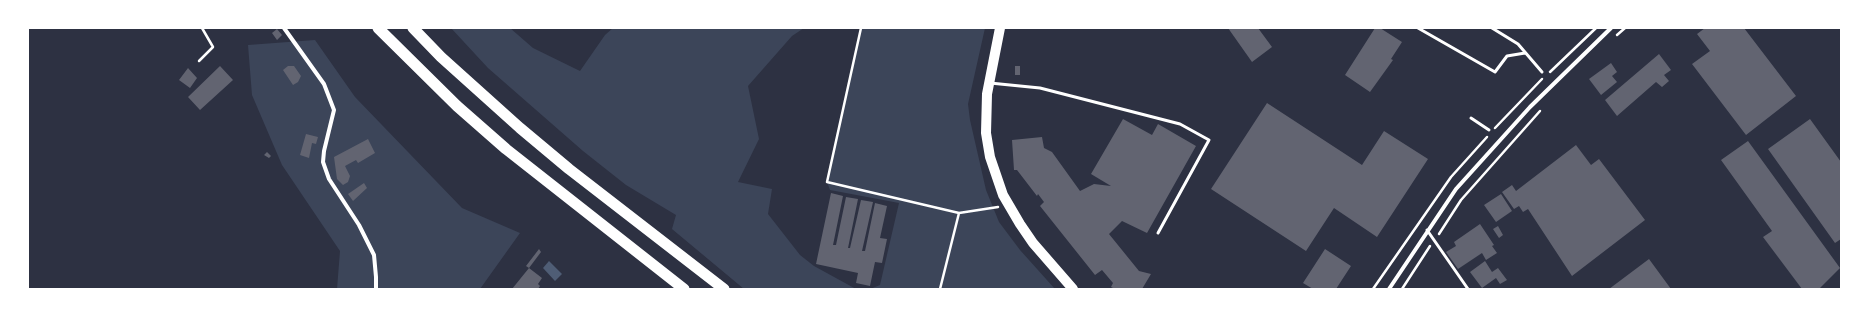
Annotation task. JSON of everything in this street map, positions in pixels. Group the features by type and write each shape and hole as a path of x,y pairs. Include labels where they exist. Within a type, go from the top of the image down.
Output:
{"highway":[{"path":"378,28 457,106 506,149 684,289"},
{"path":"413,28 441,57 520,128 569,169 724,289"}],"main road":[{"path":"1000,28 989,82 986,133 990,158 1008,205 1033,243 1073,289"}],"street":[{"path":"284,28 324,84 334,110 324,151 323,162 329,179 359,225 374,255 376,289"},
{"path":"1389,289 1427,230 1456,189 1553,83 1612,28"}],"lane":[{"path":"1418,28 1495,72 1507,56 1525,53"},
{"path":"1492,28 1518,44 1542,72"},
{"path":"989,82 1040,88 1180,124 1209,140 1158,233"},
{"path":"1471,118 1489,130"},
{"path":"1427,230 1468,289"}],"path":[{"path":"199,61 213,47 202,28"},
{"path":"861,28 827,182 959,213 1008,205"},
{"path":"1614,38 1625,28"},
{"path":"1402,289 1461,200 1541,110"},
{"path":"940,289 959,213"}],"shaded area":[{"path":"451,28 510,28 533,48 580,71 605,35 613,28 804,28 792,36 748,86 759,139 738,182 772,189 768,214 800,255 814,266 856,289 744,289 672,229 676,215 626,185 583,151 488,68"},
{"path":"861,28 985,28 968,104 970,120 986,190 999,222 1020,250 1055,289 870,289 880,285 899,203 830,190 827,182"},
{"path":"315,40 355,97 462,208 520,233 480,289 337,289 340,251 282,165 252,95 248,45"},
{"path":"549,261 562,274 555,281 543,268"}],"building":[{"path":"1228,28 1258,28 1272,47 1252,62"},
{"path":"1375,28 1380,28 1402,42 1391,59 1393,60 1370,92 1345,75"},
{"path":"1705,28 1744,28 1796,96 1746,135 1692,64 1710,51 1697,34"},
{"path":"277,29 282,35 277,40 272,33"},
{"path":"1659,54 1671,70 1664,75 1669,81 1662,87 1656,82 1617,116 1605,100"},
{"path":"1611,63 1617,72 1612,76 1617,82 1601,95 1589,79"},
{"path":"220,66 233,80 200,110 188,97"},
{"path":"288,66 294,66 301,76 298,82 293,85 283,70"},
{"path":"1015,66 1020,66 1020,75 1015,75"},
{"path":"188,68 197,78 190,88 179,80"},
{"path":"1267,103 1362,165 1384,131 1428,159 1377,237 1334,208 1306,251 1211,189"},
{"path":"1123,119 1152,135 1158,124 1196,146 1147,233 1122,221 1109,234 1139,271 1151,274 1142,289 1115,289 1111,287 1113,283 1102,270 1095,275 1040,206 1044,202 1038,194 1037,196 1017,170 1014,170 1012,140 1042,137 1044,148 1052,152 1080,191 1094,184 1111,186 1091,174"},
{"path":"1810,119 1841,162 1841,239 1835,243 1768,149"},
{"path":"306,134 318,137 316,144 312,143 309,158 300,155"},
{"path":"368,139 375,153 358,163 356,160 345,166 350,176 348,182 343,185 337,179 334,157"},
{"path":"1748,141 1840,268 1819,289 1802,289 1763,237 1772,231 1721,160"},
{"path":"1576,145 1591,165 1599,159 1645,220 1572,276 1528,209 1523,212 1519,206 1514,209 1502,192 1512,185 1516,191"},
{"path":"267,152 271,156 269,158 264,155"},
{"path":"364,183 367,188 353,201 348,194"},
{"path":"831,193 843,196 833,245 836,245 846,197 858,199 848,248 850,248 861,200 873,202 862,251 865,251 875,203 887,206 880,238 887,239 882,263 875,262 870,286 856,283 858,273 816,264"},
{"path":"1501,194 1512,211 1496,222 1484,205"},
{"path":"1480,224 1494,245 1492,246 1497,253 1486,260 1482,253 1458,269 1446,252 1456,246 1454,242"},
{"path":"1498,226 1503,235 1499,238 1493,229"},
{"path":"539,249 541,252 529,268 526,266"},
{"path":"1325,249 1351,266 1336,289 1313,289 1303,283"},
{"path":"1649,259 1671,289 1609,289"},
{"path":"1485,261 1492,272 1498,268 1507,280 1500,284 1496,278 1482,288 1470,272"},
{"path":"529,268 542,278 538,284 540,286 538,289 512,289"}]}
